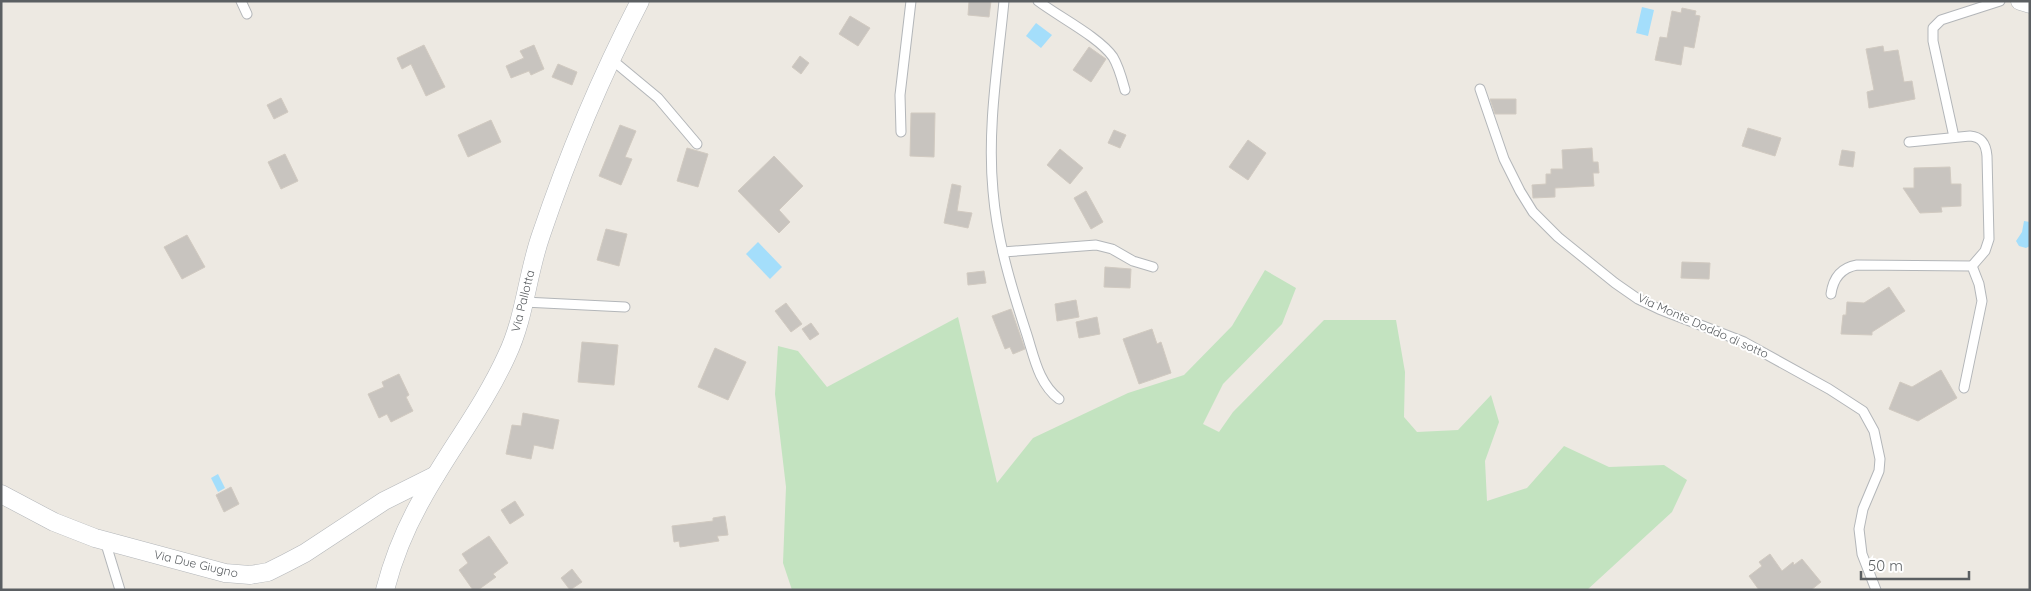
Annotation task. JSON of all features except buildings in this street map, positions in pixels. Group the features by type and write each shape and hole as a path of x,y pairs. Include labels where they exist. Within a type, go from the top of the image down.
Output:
{"street":[{"name":"Via Pallotta","path":"385,590 407,527 436,474 504,363 513,340 548,214 611,59 640,1"},
{"path":"2020,1 2030,4"},
{"name":"Via Due Giugno","path":"1,494 54,522 105,541 225,573 245,576 258,575 275,569 306,553 384,501 436,474"}],"lane":[{"path":"240,1 247,14"},
{"path":"901,132 900,94 911,1"},
{"path":"1004,1 992,125 991,157 994,206 1002,252 1039,372 1047,388 1059,398"},
{"path":"1038,1 1097,42 1108,52 1117,65 1125,90"},
{"path":"1954,137 1933,41 1933,28 1941,20 2000,1"},
{"path":"611,59 658,98 697,144"},
{"name":"Via Monte Doddo di sotto","path":"1480,89 1497,141 1520,191 1533,212 1558,237 1615,284 1631,294 1659,309 1752,346 1849,401 1867,416 1876,438 1880,466 1861,516 1859,536 1864,562 1876,590"},
{"path":"1831,294 1832,286 1837,276 1845,269 1857,265 1972,266 1985,251 1989,239 1987,149 1984,143 1976,136 1909,142"},
{"path":"1002,252 1096,245 1112,249 1133,261 1153,267"},
{"path":"1964,388 1982,301 1979,284 1972,266"},
{"path":"524,302 625,307"},
{"path":"105,541 120,590"}],"green space":[{"path":"1265,270 1296,288 1282,324 1223,384 1203,424 1219,432 1233,412 1324,320 1396,320 1405,372 1404,417 1417,432 1458,430 1491,395 1499,422 1485,461 1487,501 1527,488 1564,446 1609,467 1664,465 1687,480 1672,512 1587,590 792,590 783,563 786,487 775,394 778,346 798,351 827,387 958,317 997,483 1033,438 1128,393 1184,375 1232,326"}],"water":[{"path":"1642,7 1654,10 1648,36 1636,33"},
{"path":"1036,23 1052,35 1041,48 1026,36"},
{"path":"2024,221 2030,222 2030,246 2026,248 2019,246 2016,241 2022,232"},
{"path":"758,242 782,267 770,279 746,254"},
{"path":"218,474 225,488 218,492 211,478"}]}
